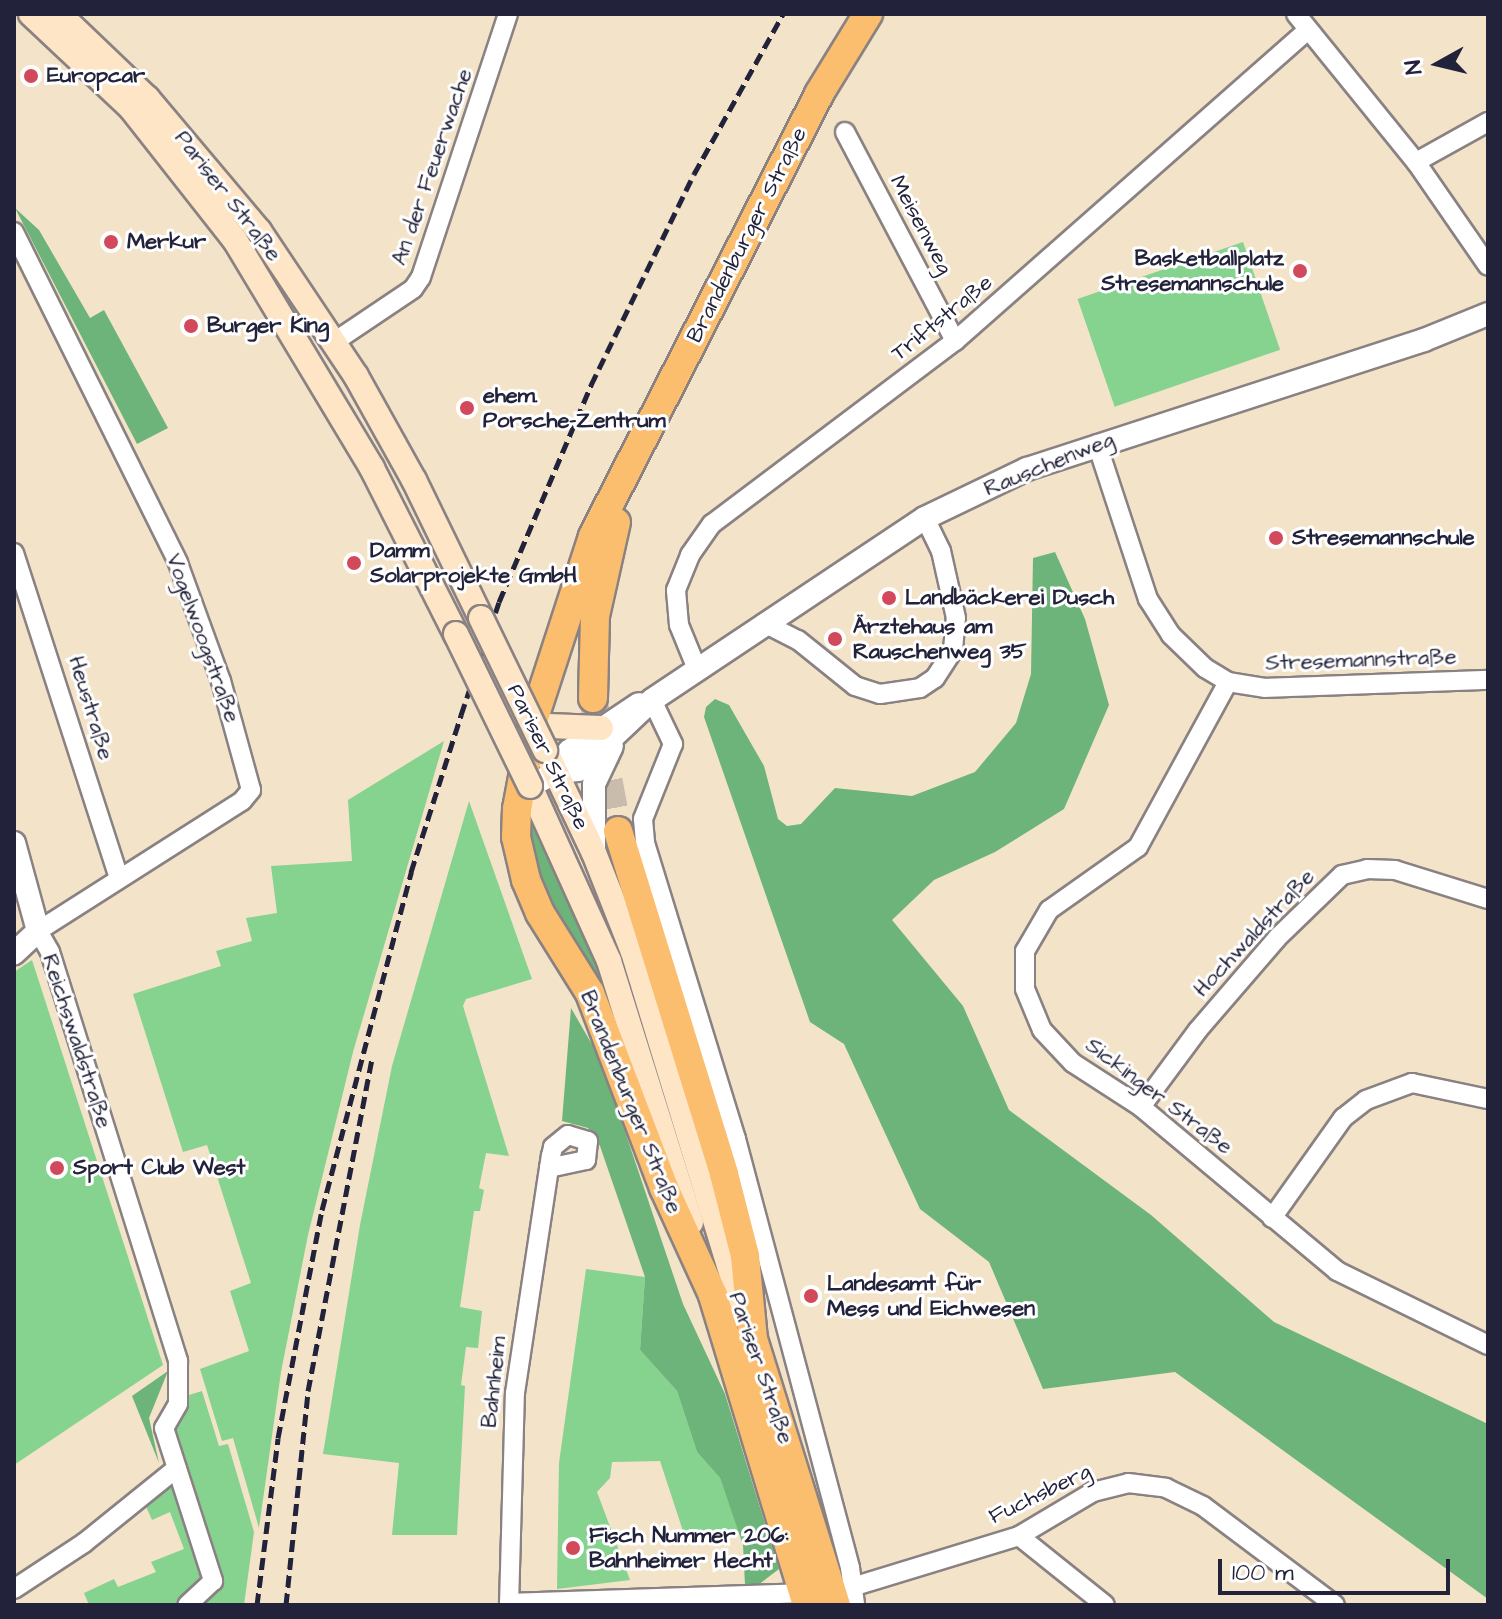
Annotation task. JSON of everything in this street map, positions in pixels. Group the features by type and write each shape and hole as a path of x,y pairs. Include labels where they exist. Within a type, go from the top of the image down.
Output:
{"main road":[{"name":"Pariser Straße","path":"31,14 131,108 235,240 365,456 456,634 530,786 609,961 713,1295 831,1598"},
{"name":"Pariser Straße","path":"59,14 204,160 334,342 401,455 526,712 546,738 556,772 594,853 633,952 831,1598"},
{"name":"Brandenburger Straße","path":"713,1295 664,1188 603,1026 526,880 516,837 517,809 534,718 581,571 609,502 819,94 868,14"},
{"name":"Brandenburger Straße","path":"593,698 595,616 633,460"},
{"path":"546,738 608,733"},
{"path":"618,831 724,1174 745,1256 753,1339"}],"street":[{"name":"An der Feuerwache","path":"334,342 413,289 421,277 508,14"},
{"path":"1296,14 1416,162 1488,266"},
{"name":"Triftstraße","path":"697,669 679,625 676,590 690,555 712,524 955,341 1308,30"},
{"path":"1416,162 1488,122"},
{"name":"Meisenweg","path":"845,132 955,341"},
{"name":"Vogelwoogstraße","path":"14,232 178,563 248,769 251,790 242,801 38,931 14,953"},
{"name":"Rauschenweg","path":"530,786 556,772 578,770 633,705 652,700 925,518 1027,469 1424,340 1488,314"},
{"name":"Stresemannstraße","path":"1097,444 1148,599 1185,652 1228,682 1295,688 1488,680"},
{"path":"764,623 798,640 855,686 880,694 920,688 935,678 953,650 956,618 941,551 925,518"},
{"name":"Heustraße","path":"14,553 119,879"},
{"name":"Sickinger Straße","path":"1228,682 1138,847 1049,910 1025,951 1025,989 1042,1030 1073,1063 1141,1107 1272,1218 1369,1291 1488,1345"},
{"name":"Pariser Straße","path":"652,700 673,744 643,819 645,843 736,1139 850,1568 831,1598"},
{"path":"594,853 594,784 608,733"},
{"name":"Reichswaldstraße","path":"14,843 38,931 50,952 178,1361 178,1404 164,1428 213,1581 187,1605"},
{"name":"Hochwaldstraße","path":"1141,1107 1198,1030 1277,938 1342,875 1367,869 1395,870 1488,899"},
{"path":"1272,1218 1343,1118 1366,1100 1412,1083 1488,1099"},
{"name":"Bahnheim","path":"549,1168 515,1393 509,1604 831,1598"},
{"path":"14,1589 83,1545 177,1468"},
{"name":"Fuchsberg","path":"831,1598 1019,1536 1093,1492 1128,1483 1166,1488 1203,1506 1335,1605"},
{"path":"1019,1536 1105,1605"}],"green space":[{"path":"15,208 39,230 90,318 104,310 168,428 137,444"},
{"path":"1243,242 1280,350 1115,407 1078,299"},
{"path":"1055,552 1085,619 1109,705 1064,809 995,852 934,880 892,920 963,1006 1009,1110 1151,1215 1274,1322 1488,1424 1488,1599 1175,1372 1043,1389 989,1262 920,1209 844,1044 810,1022 704,717 706,707 715,699 729,705 764,766 778,819 787,826 801,824 835,788 912,796 975,772 1016,723 1031,674 1033,558"},
{"path":"444,741 353,1052 308,1235 281,1372 259,1528 233,1438 222,1441 200,1369 249,1351 230,1291 251,1283 207,1145 183,1152 133,994 221,966 216,951 252,941 246,918 277,913 271,866 352,861 348,800"},
{"path":"526,800 578,909 617,1022 528,865"},
{"path":"469,801 532,979 466,999 463,1006 509,1156 486,1153 479,1188 484,1190 480,1211 474,1211 460,1307 482,1311 478,1348 466,1347 461,1385 465,1386 457,1535 392,1535 399,1463 323,1454 360,1225 392,1066"},
{"name":"Sport Club West","path":"32,960 163,1365 14,1465 14,972"},
{"path":"571,1008 601,1060 683,1304 725,1394 779,1569 758,1585 745,1585 743,1545 720,1478 697,1452 677,1391 640,1350 645,1277 600,1146 588,1128 562,1121"},
{"path":"586,1269 645,1277 640,1350 677,1391 697,1452 720,1478 739,1532 684,1534 660,1461 612,1462 610,1478 597,1492 630,1580 557,1589 559,1463"},
{"path":"168,1371 149,1418 159,1463 132,1396"},
{"path":"202,1391 219,1446 228,1444 254,1532 244,1605 198,1605 220,1580 171,1428 189,1395"},
{"path":"174,1477 206,1580 187,1605 89,1605 84,1593 114,1579 118,1587 156,1572 151,1562 184,1549 170,1512 152,1520 143,1500"}],"tunnel":[{"path":"593,698 618,831"}],"railway":[{"path":"257,1605 278,1438 322,1210 411,872 461,715 499,602 591,385 694,174 783,14"},
{"path":"286,1605 308,1391 372,1060"}],"place":[{"name":"Europcar","path":"31,76"},
{"name":"Merkur","path":"111,242"},
{"name":"Basketballplatz Stresemannschule","path":"1300,271"},
{"name":"Burger King","path":"191,326"},
{"name":"ehem. Porsche-Zentrum","path":"467,408"},
{"name":"Stresemannschule","path":"1276,538"},
{"name":"Damm Solarprojekte GmbH","path":"354,563"},
{"name":"Landbäckerei Dusch","path":"889,598"},
{"name":"Ärztehaus am Rauschenweg 35","path":"835,639"},
{"name":"Sport Club West","path":"57,1168"},
{"name":"Landesamt für Mess und Eichwesen","path":"811,1296"},
{"name":"Fisch Nummer 206: Bahnheimer Hecht","path":"573,1548"}]}
